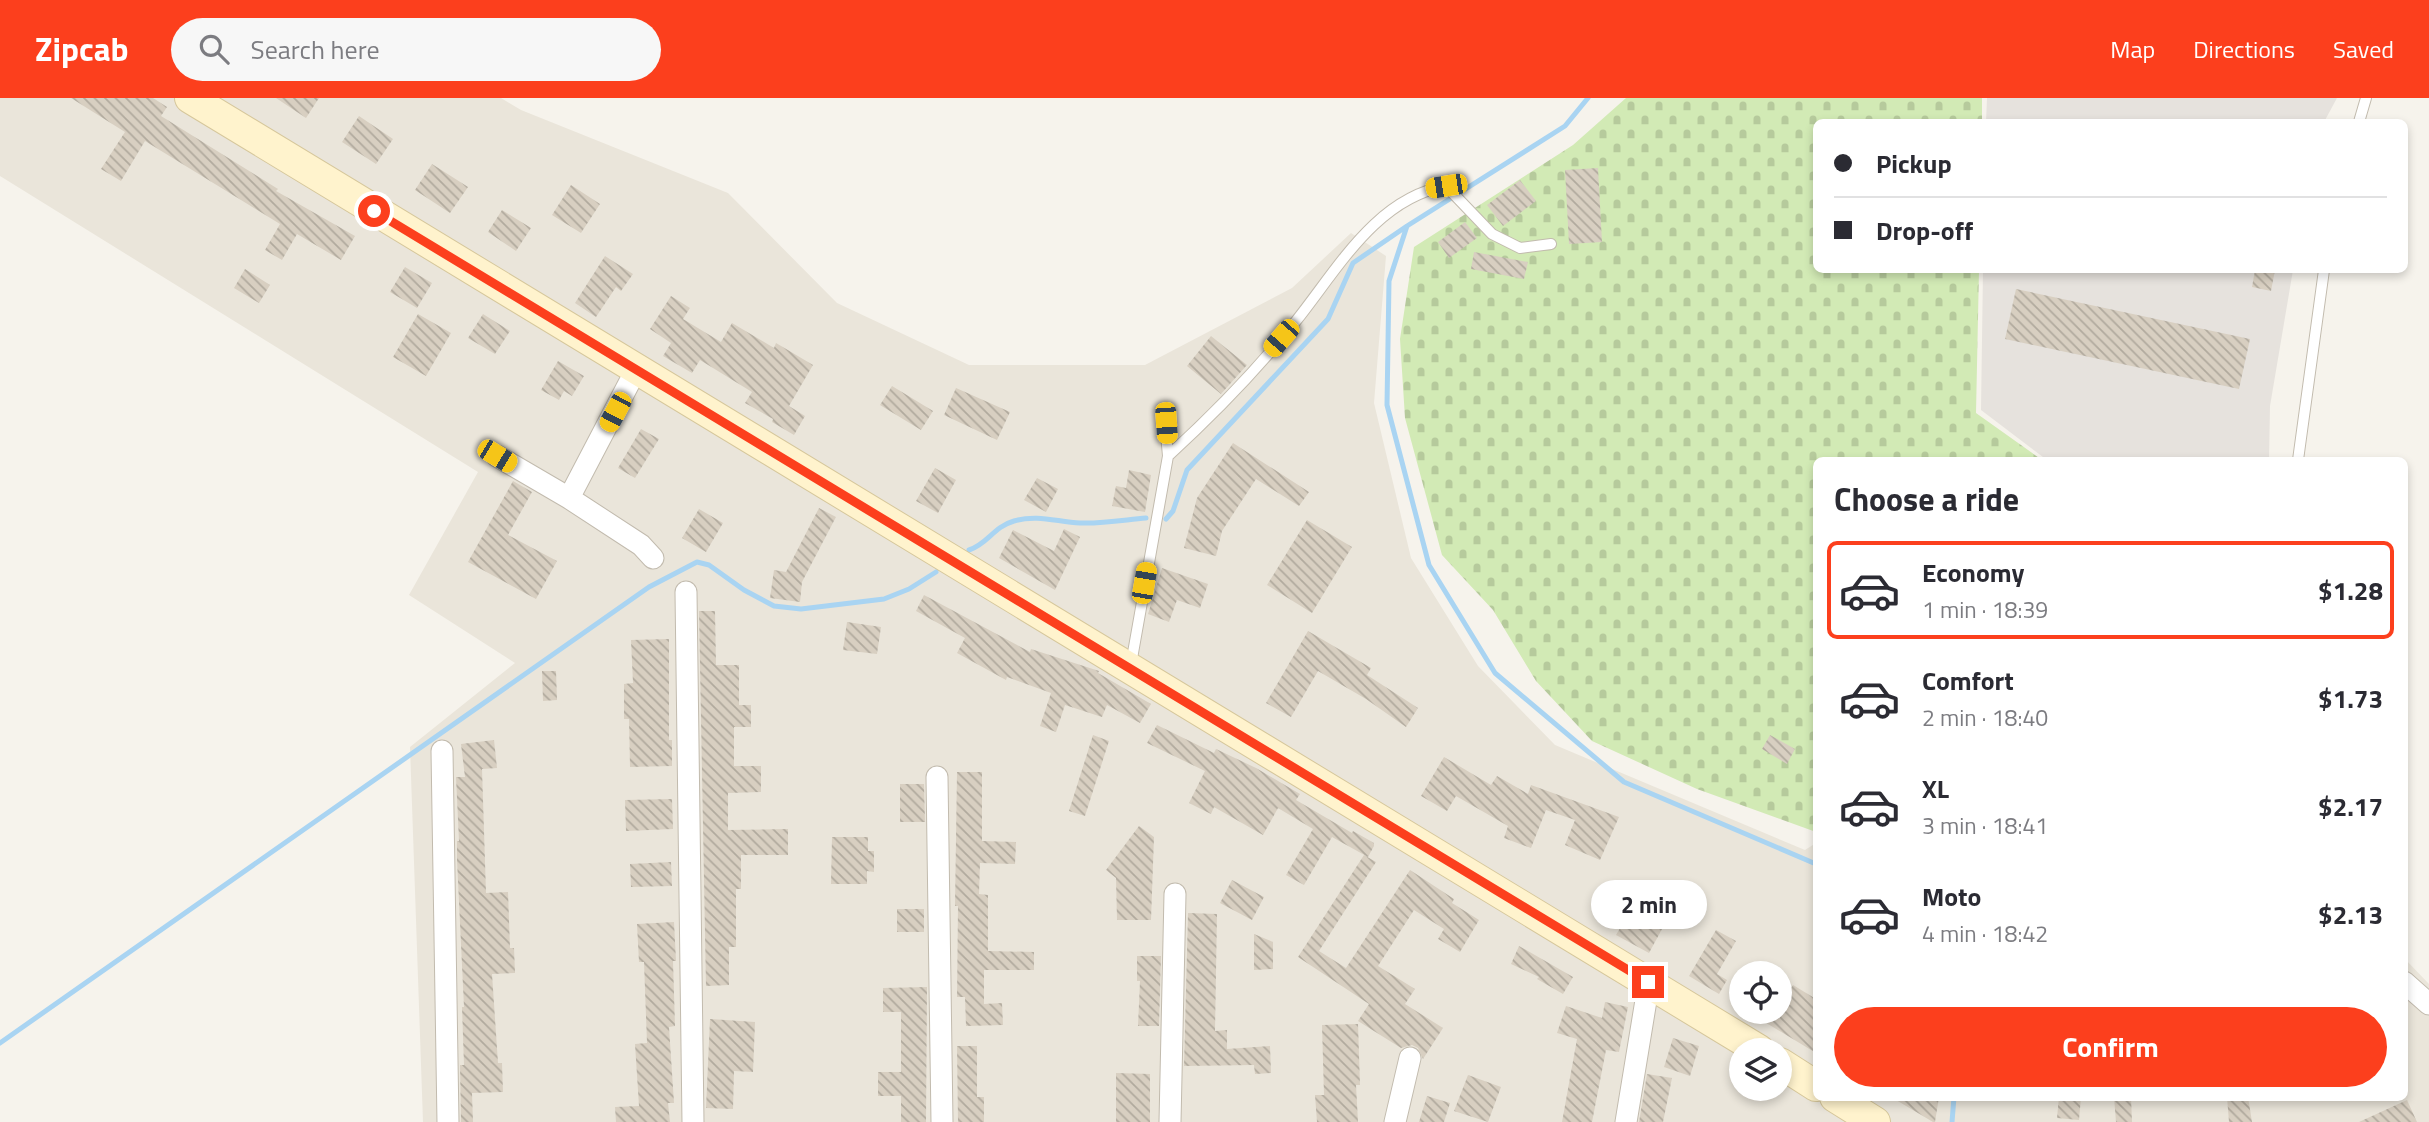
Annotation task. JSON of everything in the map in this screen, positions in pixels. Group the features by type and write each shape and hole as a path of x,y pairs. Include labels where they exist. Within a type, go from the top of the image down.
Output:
{"main road":[{"path":"190,98 1739,1038"},
{"path":"1792,1071 1813,1084"},
{"path":"1841,1101 1875,1122"}],"street":[{"path":"569,498 637,368"},
{"path":"497,456 569,498 641,545 653,558"},
{"path":"686,592 693,1122"},
{"path":"442,751 448,1122"},
{"path":"937,777 942,1122"},
{"path":"1170,1122 1175,894"},
{"path":"1626,1122 1648,982"},
{"path":"2408,986 2429,1004"},
{"path":"1395,1122 1410,1058"}],"lane":[{"path":"2359,119 2366,98"},
{"path":"1168,456 1220,407 1296,321 1343,257 1399,203 1427,189 1446,186 1492,234 1520,248 1551,244"},
{"path":"2298,457 2324,273"},
{"path":"1131,670 1168,456 1166,423"}],"shaded area":[{"path":"0,98 501,98 521,110 728,193 837,303 969,365 1145,365 1292,288 1351,233 1386,256 1374,403 1411,558 1478,666 1555,745 1805,850 1813,845 1813,1101 2408,1101 2408,962 2429,984 2429,1122 423,1122 410,747 515,663 409,595 478,472 0,176"},
{"path":"1987,98 2337,98 2326,119 1986,119"},
{"path":"1983,273 2292,273 2270,406 2269,457 2043,457 1981,410"}],"green space":[{"path":"1626,98 1982,98 1982,119 1813,119 1813,273 1979,273 1976,413 2038,457 1813,457 1813,831 1697,789 1592,741 1536,681 1493,610 1442,555 1405,418 1400,339 1414,247 1573,145"}],"building":[{"path":"71,98 153,98 167,107 161,116 278,189 276,191 355,236 341,260 297,234 282,260 265,250 280,224 145,141 121,181 101,169 125,132"},
{"path":"276,98 319,98 306,118"},
{"path":"359,116 393,139 376,164 342,142"},
{"path":"432,164 468,187 450,213 415,190"},
{"path":"1598,168 1602,242 1569,244 1565,170"},
{"path":"1520,180 1536,201 1503,226 1487,205"},
{"path":"571,185 600,204 581,233 552,215"},
{"path":"502,210 531,228 516,251 488,232"},
{"path":"1465,222 1477,238 1449,258 1438,242"},
{"path":"1474,252 1528,262 1524,279 1471,269"},
{"path":"605,256 633,274 621,291 616,287 596,317 575,303"},
{"path":"405,267 432,283 417,308 390,292"},
{"path":"245,269 270,285 259,303 234,288"},
{"path":"2254,273 2274,273 2271,291 2252,287"},
{"path":"2016,289 2250,339 2239,389 2005,339"},
{"path":"671,296 690,308 683,319 721,342 732,323 774,348 776,343 813,365 789,406 805,416 794,435 745,403 752,392 700,360 692,373 663,356 671,343 650,329"},
{"path":"418,314 451,333 426,376 393,357"},
{"path":"483,314 510,331 495,354 468,338"},
{"path":"1211,336 1247,365 1221,394 1187,366"},
{"path":"558,361 584,376 572,396 564,391 559,400 541,390"},
{"path":"892,386 933,411 921,430 880,405"},
{"path":"956,388 1010,412 997,440 944,415"},
{"path":"641,429 659,439 635,478 618,468"},
{"path":"1233,443 1309,492 1299,506 1256,479 1222,531 1216,556 1184,548 1197,498"},
{"path":"935,468 956,480 938,513 916,501"},
{"path":"1129,470 1151,475 1145,512 1112,506 1116,486 1126,488"},
{"path":"1037,478 1058,489 1046,512 1024,500"},
{"path":"513,481 532,492 508,535 557,561 536,599 468,562"},
{"path":"819,508 836,517 802,582 800,602 770,598 774,570 786,572"},
{"path":"699,509 723,523 706,552 682,538"},
{"path":"1307,520 1352,547 1312,613 1267,585"},
{"path":"1064,529 1080,537 1055,590 999,558 1013,530 1054,551"},
{"path":"1162,568 1208,584 1200,608 1177,600 1169,622 1148,614"},
{"path":"924,595 1030,652 1031,649 1099,671 1098,673 1151,704 1140,723 1107,705 1102,717 1065,705 1056,732 1040,726 1051,693 1007,677 1006,680 957,653 965,638 916,611"},
{"path":"699,611 715,611 716,665 739,665 739,705 751,705 751,727 734,727 734,766 761,766 761,792 728,793 728,830 788,829 788,855 741,855 741,889 736,889 736,947 729,947 729,985 706,986"},
{"path":"847,622 881,627 877,654 843,650"},
{"path":"1308,631 1371,668 1367,675 1418,708 1406,727 1366,699 1318,671 1291,717 1266,703"},
{"path":"669,639 669,740 672,740 672,766 630,767 629,719 624,719 624,684 633,683 631,640"},
{"path":"542,671 556,671 557,700 543,701"},
{"path":"1157,725 1214,753 1216,749 1256,768 1300,794 1296,800 1374,843 1368,857 1332,837 1304,885 1286,875 1313,829 1278,808 1263,835 1214,807 1211,814 1189,803 1205,771 1147,743"},
{"path":"1093,735 1109,741 1085,816 1069,811"},
{"path":"1770,735 1795,749 1787,764 1762,749"},
{"path":"494,740 497,768 482,769 486,893 508,892 510,948 514,948 515,973 492,974 498,1063 502,1063 503,1092 472,1093 473,1122 461,1122 460,1065 464,1065 464,1007 456,777 465,777 461,744"},
{"path":"1444,757 1491,785 1497,776 1528,794 1531,785 1619,817 1600,860 1565,845 1575,820 1546,810 1531,848 1504,838 1508,826 1456,796 1447,811 1421,796"},
{"path":"957,772 982,772 982,841 1016,842 1015,864 980,863 979,894 988,895 988,951 1034,952 1034,970 984,970 984,1004 1002,1003 1003,1025 966,1026 965,997 957,997"},
{"path":"900,784 924,784 925,822 900,822"},
{"path":"672,799 673,829 626,831 625,800"},
{"path":"1139,826 1154,837 1151,920 1117,920 1116,878 1106,870"},
{"path":"832,837 868,837 868,851 874,851 874,872 867,871 867,884 831,884"},
{"path":"1364,855 1376,862 1319,951 1346,968 1410,870 1454,899 1452,903 1479,920 1460,952 1438,939 1444,929 1414,910 1378,966 1415,989 1405,1004 1443,1028 1423,1059 1418,1048 1412,1045 1401,1048 1358,1021 1369,1004 1298,957"},
{"path":"671,862 672,886 631,887 630,864"},
{"path":"1232,880 1264,897 1252,920 1220,903"},
{"path":"1657,890 1687,905 1678,923 1668,918 1649,953 1616,935 1627,916 1641,924"},
{"path":"897,909 924,909 924,932 897,932"},
{"path":"1188,913 1217,914 1215,1031 1227,1030 1227,1049 1270,1046 1271,1073 1255,1074 1254,1065 1184,1066"},
{"path":"674,922 675,1026 669,1027 674,1103 668,1103 670,1122 616,1122 615,1107 639,1106 635,1044 647,1043 644,962 639,962 637,924"},
{"path":"1716,930 1736,941 1717,974 1727,980 1719,994 1689,976"},
{"path":"1254,934 1273,942 1273,969 1254,970"},
{"path":"1519,946 1573,977 1563,994 1537,979 1539,977 1511,964"},
{"path":"1137,956 1161,956 1159,1026 1138,1026 1140,981 1137,981"},
{"path":"1793,985 1813,997 1813,1051 1768,1024 1792,1024"},
{"path":"927,987 926,1122 901,1122 901,1096 878,1096 878,1072 901,1072 901,1012 883,1012 883,988"},
{"path":"1605,1002 1628,1007 1619,1052 1606,1050 1592,1122 1562,1122 1577,1039 1557,1033 1566,1006 1602,1018"},
{"path":"710,1019 755,1022 753,1072 734,1071 733,1109 706,1108"},
{"path":"1358,1024 1358,1122 1317,1122 1315,1095 1324,1095 1322,1025"},
{"path":"1673,1038 1699,1046 1690,1076 1664,1067"},
{"path":"957,1046 977,1046 977,1097 984,1097 984,1122 958,1122"},
{"path":"1116,1073 1150,1074 1150,1122 1116,1122"},
{"path":"1647,1074 1672,1078 1663,1122 1639,1122"},
{"path":"1468,1075 1501,1087 1488,1122 1454,1111"},
{"path":"1427,1096 1450,1103 1444,1122 1419,1122"},
{"path":"1898,1101 1938,1101 1933,1122"},
{"path":"2059,1101 2081,1101 2079,1120 2057,1118"},
{"path":"2114,1101 2131,1101 2132,1122 2116,1122"},
{"path":"2227,1101 2249,1101 2252,1122 2229,1122"},
{"path":"2407,1101 2417,1122 2359,1122"}],"waterway":[{"path":"1166,519 1173,511 1187,470 1328,319 1353,263 1565,126 1588,98"},
{"path":"1407,226 1389,281 1387,405 1429,565 1495,673 1624,782 1813,863"},
{"path":"969,550 1007,524 1023,519 1088,523 1146,518"},
{"path":"0,1043 649,587 697,562 709,565 744,590 774,606 801,609 884,599 909,589 936,572"},
{"path":"1952,1122 1954,1101"}],"route":[{"path":"374,211 1648,982"}]}
